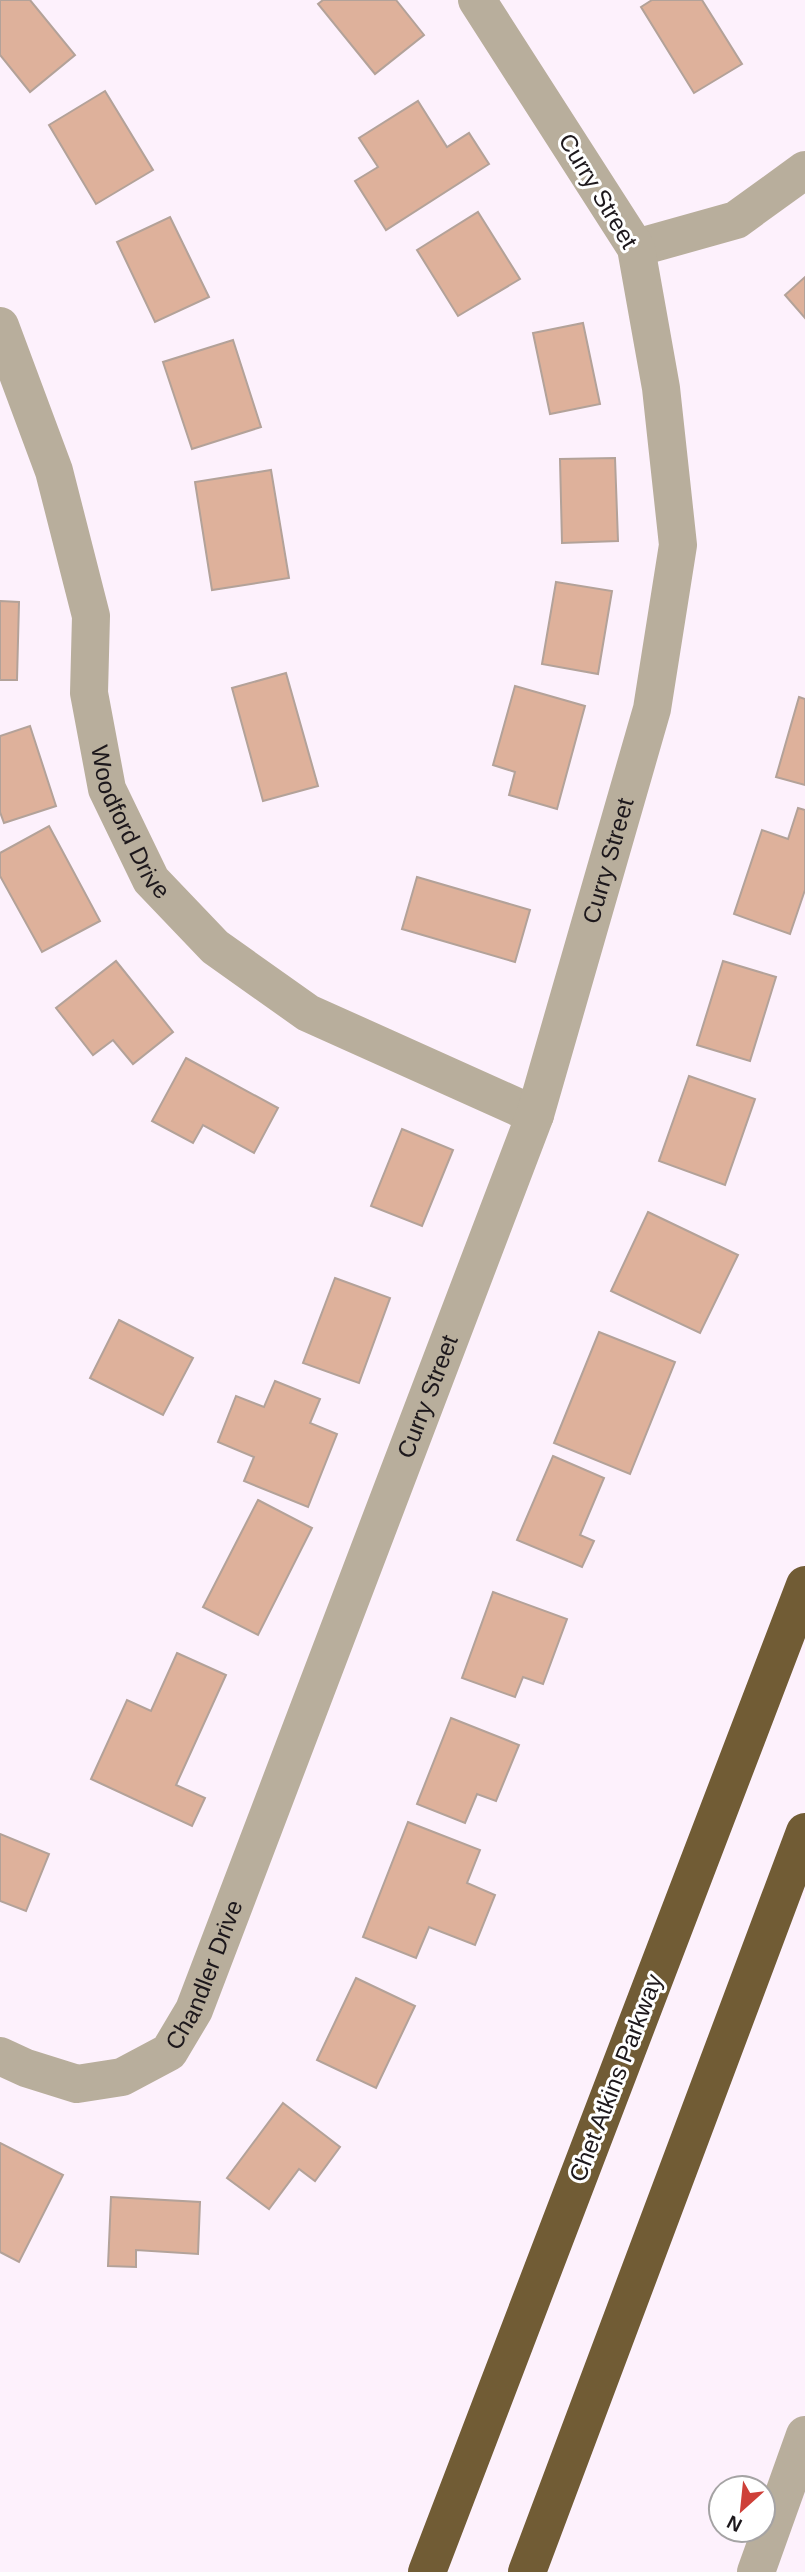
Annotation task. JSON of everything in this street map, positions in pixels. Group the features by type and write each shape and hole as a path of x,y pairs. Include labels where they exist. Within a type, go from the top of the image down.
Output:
{"highway":[{"name":"Chet Atkins Parkway","path":"427,2572 805,1585"},
{"path":"527,2572 805,1832"}],"street":[{"name":"Curry Street","path":"302,1727 535,1115 652,709 678,545 661,388 636,248 477,0"},
{"path":"636,248 736,219 805,170"},
{"name":"Woodford Drive","path":"0,326 54,471 91,616 89,693 107,789 151,880 215,947 308,1013 535,1115"},
{"name":"Chandler Drive","path":"0,2056 26,2068 77,2084 122,2077 169,2052 194,2010 302,1727"},
{"path":"756,2572 805,2435"}],"building":[{"path":"0,0 30,0 75,55 30,92 0,55"},
{"path":"323,0 396,0 424,35 375,74 318,4"},
{"path":"652,0 702,0 742,64 694,93 641,7"},
{"path":"105,91 153,170 96,204 49,125"},
{"path":"418,101 447,147 469,133 489,164 386,230 355,181 378,167 359,138"},
{"path":"478,212 520,279 458,316 417,250"},
{"path":"170,217 209,297 155,322 117,242"},
{"path":"805,277 805,318 785,295"},
{"path":"583,323 600,404 550,414 533,333"},
{"path":"233,340 261,427 192,449 163,362"},
{"path":"615,458 618,541 562,543 560,459"},
{"path":"271,470 289,578 212,590 195,482"},
{"path":"556,582 612,591 598,674 542,664"},
{"path":"0,601 19,602 17,680 0,680"},
{"path":"286,673 318,786 263,801 232,688"},
{"path":"515,686 585,706 557,809 509,795 515,772 493,765"},
{"path":"799,697 805,699 805,785 776,777"},
{"path":"30,726 56,806 4,823 0,812 0,736"},
{"path":"798,808 805,810 805,890 790,934 734,914 762,830 788,839"},
{"path":"49,826 100,921 42,952 0,876 0,853"},
{"path":"417,877 530,910 515,962 402,929"},
{"path":"116,961 173,1032 133,1064 113,1040 93,1055 56,1008"},
{"path":"723,961 776,977 750,1061 697,1045"},
{"path":"186,1058 278,1108 254,1153 203,1125 193,1143 152,1121"},
{"path":"689,1076 755,1099 725,1185 659,1161"},
{"path":"402,1129 453,1150 422,1226 371,1206"},
{"path":"648,1212 738,1255 700,1333 611,1291"},
{"path":"335,1278 390,1298 359,1383 303,1363"},
{"path":"119,1320 193,1358 163,1415 90,1378"},
{"path":"599,1332 675,1362 630,1474 554,1443"},
{"path":"275,1381 320,1399 310,1423 337,1434 308,1507 244,1481 254,1457 218,1442 236,1396 264,1407"},
{"path":"553,1456 604,1478 580,1535 594,1541 582,1567 517,1540"},
{"path":"258,1500 312,1528 258,1635 203,1607"},
{"path":"493,1592 567,1619 543,1684 523,1677 515,1697 462,1678"},
{"path":"177,1653 226,1675 176,1785 205,1798 192,1826 91,1779 127,1700 151,1711"},
{"path":"451,1718 519,1745 496,1801 477,1794 465,1823 417,1804"},
{"path":"408,1822 480,1850 467,1883 495,1895 475,1945 429,1927 416,1958 363,1937"},
{"path":"0,1834 49,1854 26,1911 0,1901"},
{"path":"356,1978 415,2006 376,2088 317,2060"},
{"path":"283,2103 340,2147 315,2181 299,2169 269,2209 227,2178"},
{"path":"0,2143 63,2175 19,2262 0,2252"},
{"path":"111,2197 200,2202 198,2254 136,2250 136,2267 108,2266"}]}
